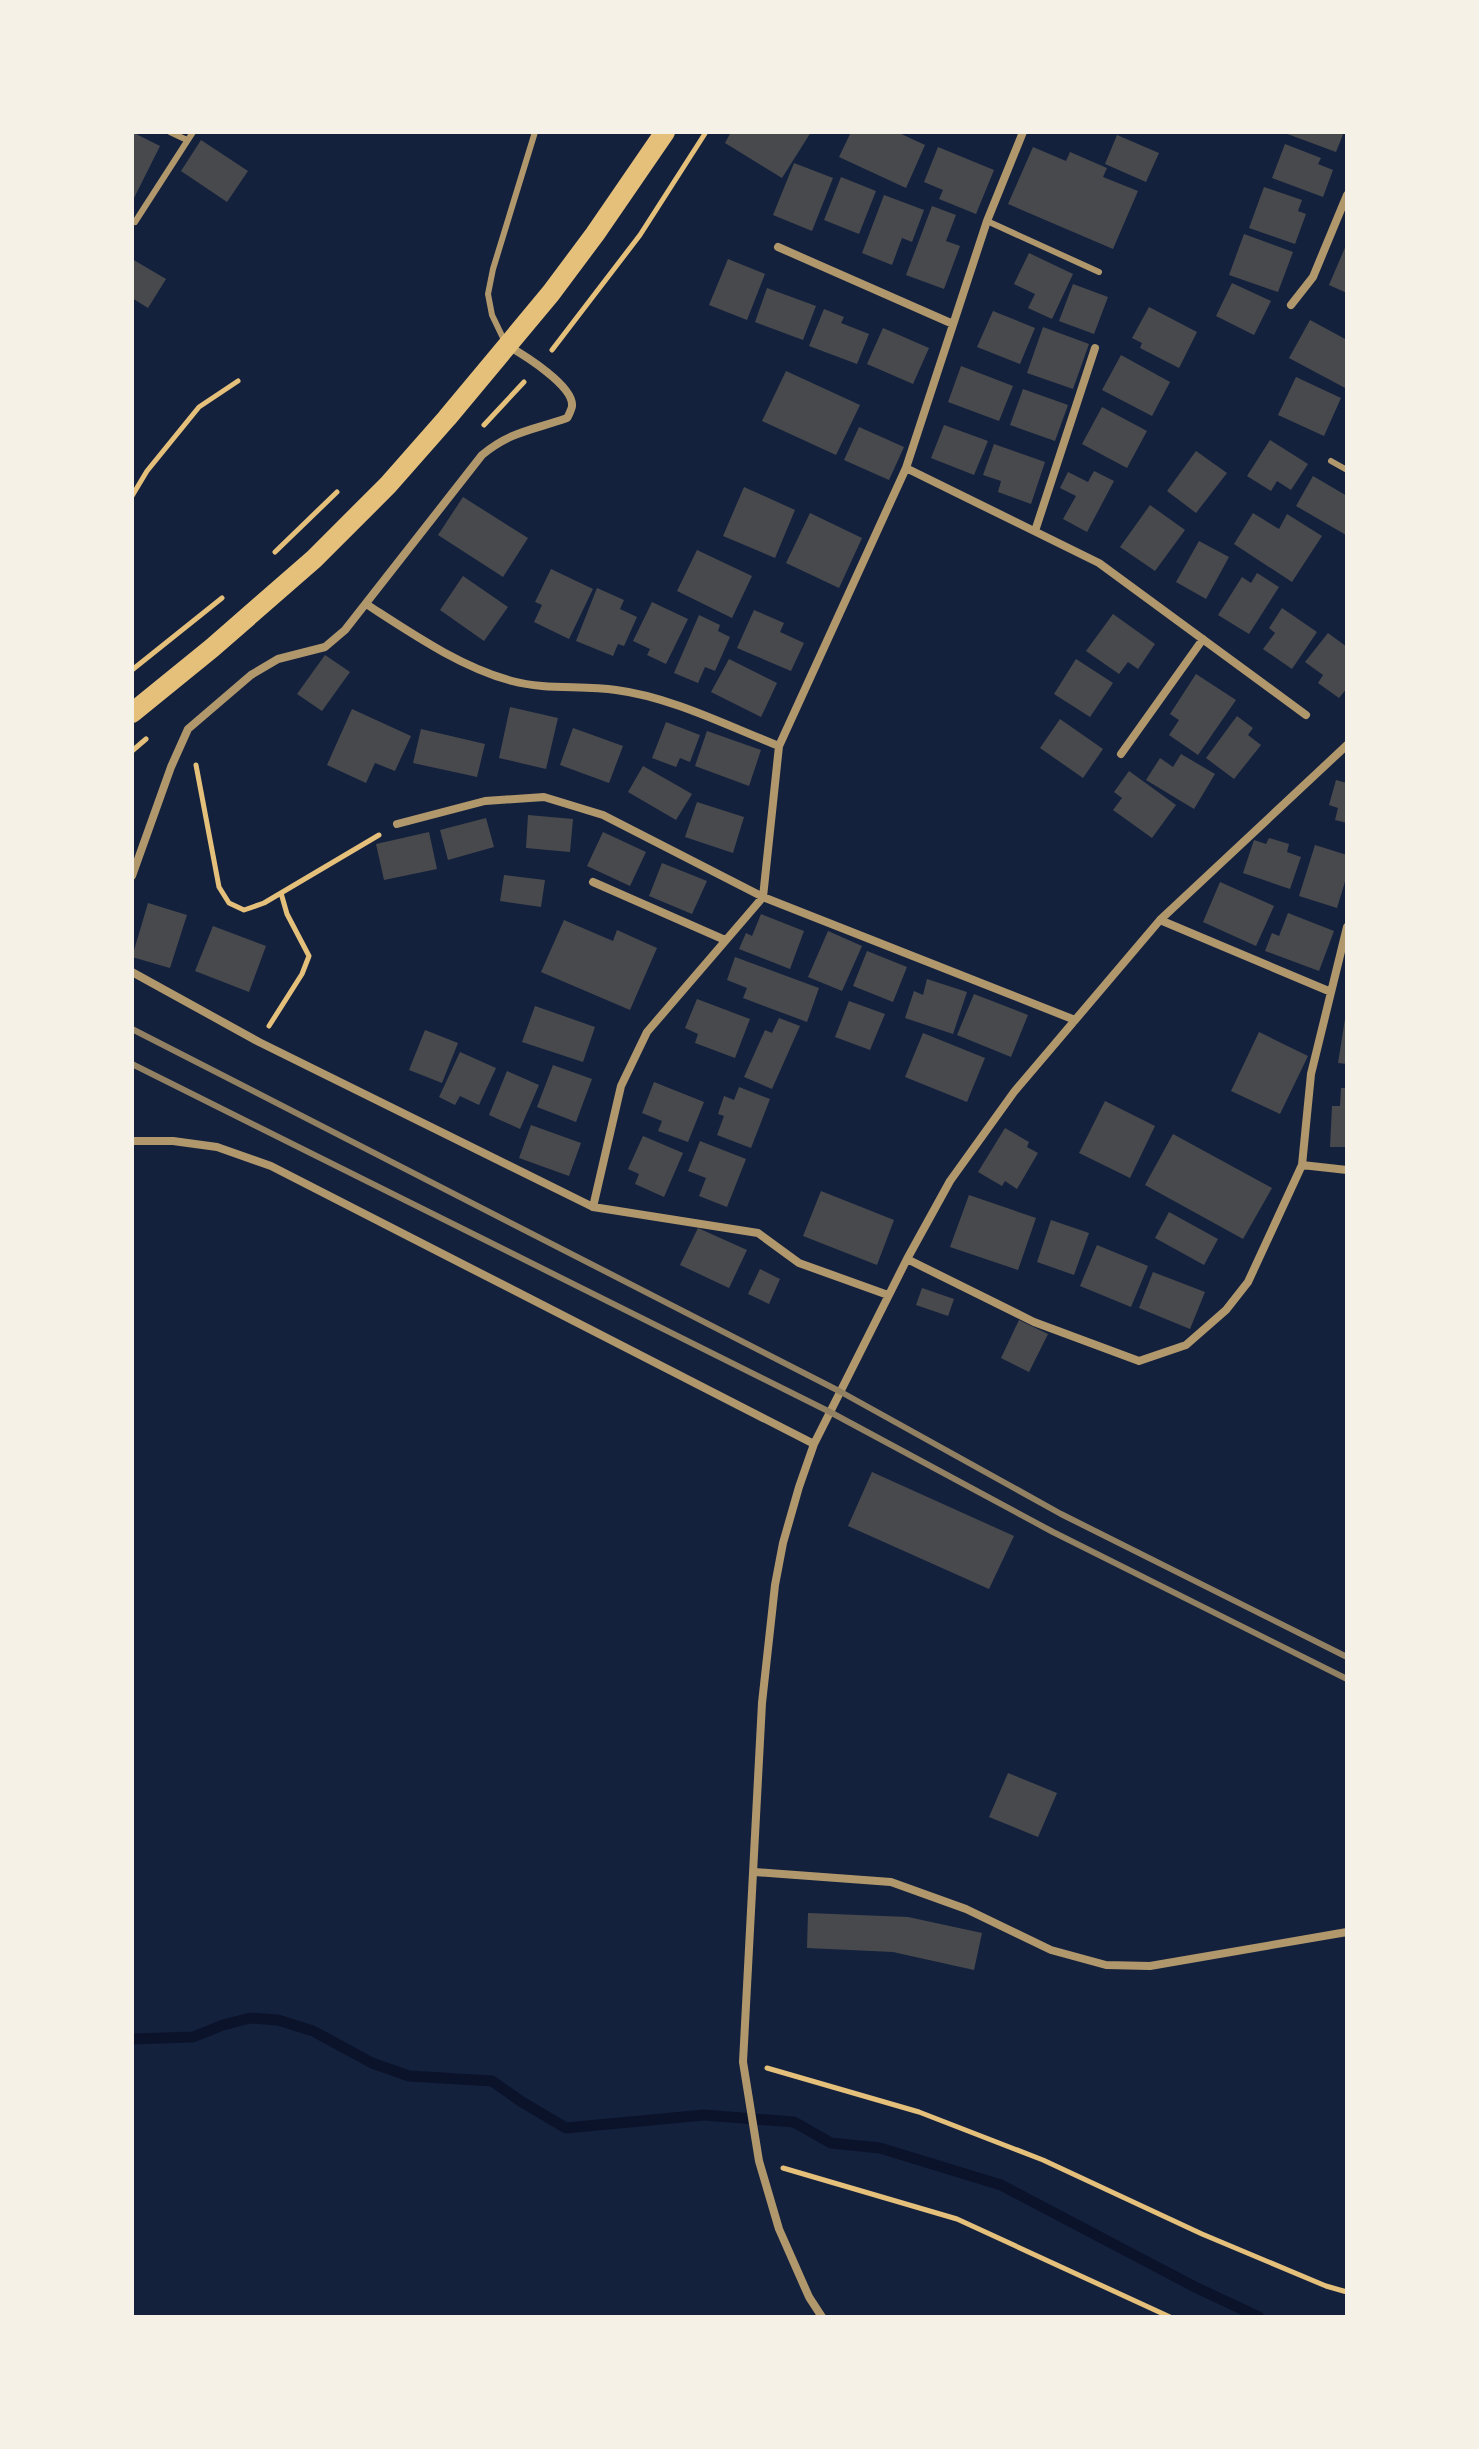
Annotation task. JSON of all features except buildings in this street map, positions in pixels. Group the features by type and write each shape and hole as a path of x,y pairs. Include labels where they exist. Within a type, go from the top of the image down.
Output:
{"main road":[{"path":"132,713 314,559 388,485 551,293 665,132"}],"street":[{"path":"593,1207 621,1086 647,1032 763,897 779,746 906,468 987,221 1023,132"},
{"path":"1291,305 1313,277 1347,195"},
{"path":"778,247 953,324"},
{"path":"132,876 188,729 251,675 278,659 325,647 345,630 482,455 512,435 567,418 572,407 570,396 537,363 507,346"},
{"path":"1035,531 1095,348"},
{"path":"906,468 1099,563 1306,715"},
{"path":"366,604 468,664 512,681 618,690 659,699 779,746"},
{"path":"1121,754 1203,639"},
{"path":"822,2317 809,2297 779,2229 759,2161 743,2062 762,1703 775,1585 783,1543 814,1444 888,1295 950,1181 1014,1092 1160,920 1347,745"},
{"path":"397,824 485,801 544,797 603,815 763,897 1075,1020"},
{"path":"593,882 725,940"},
{"path":"1160,920 1331,992"},
{"path":"907,1259 1034,1322 1139,1361 1186,1345 1226,1310 1248,1282 1302,1165 1311,1074 1347,927"},
{"path":"132,972 259,1042 593,1207 758,1233 799,1263 888,1295"},
{"path":"132,1141 173,1141 217,1147 271,1166 814,1444"},
{"path":"1302,1165 1347,1170"},
{"path":"755,1872 891,1882 966,1909 1051,1950 1106,1965 1150,1966 1347,1932"}],"lane":[{"path":"170,132 187,140"},
{"path":"135,222 193,132"},
{"path":"507,346 492,315 488,294 535,132"},
{"path":"987,221 1099,272"},
{"path":"1331,461 1347,470"}],"path":[{"path":"551,351 640,235 706,132"},
{"path":"132,496 147,471 199,407 238,381"},
{"path":"265,562 344,485"},
{"path":"132,670 230,592"},
{"path":"188,729 219,887 229,903 244,910 264,903 397,824"},
{"path":"259,1042 302,974 309,956 287,914 281,893"},
{"path":"743,2062 919,2112 1043,2160 1202,2234 1347,2292"},
{"path":"759,2161 957,2219 1170,2317"}],"waterway":[{"path":"132,2039 193,2037 250,2018 278,2020 313,2031 372,2063 409,2076 492,2081 566,2128 704,2115 794,2122 831,2143 880,2148 1001,2185 1197,2288 1259,2317"}],"railway":[{"path":"132,1029 841,1392 1061,1514 1347,1657"},
{"path":"132,1064 830,1412 1053,1532 1347,1679"}]}
